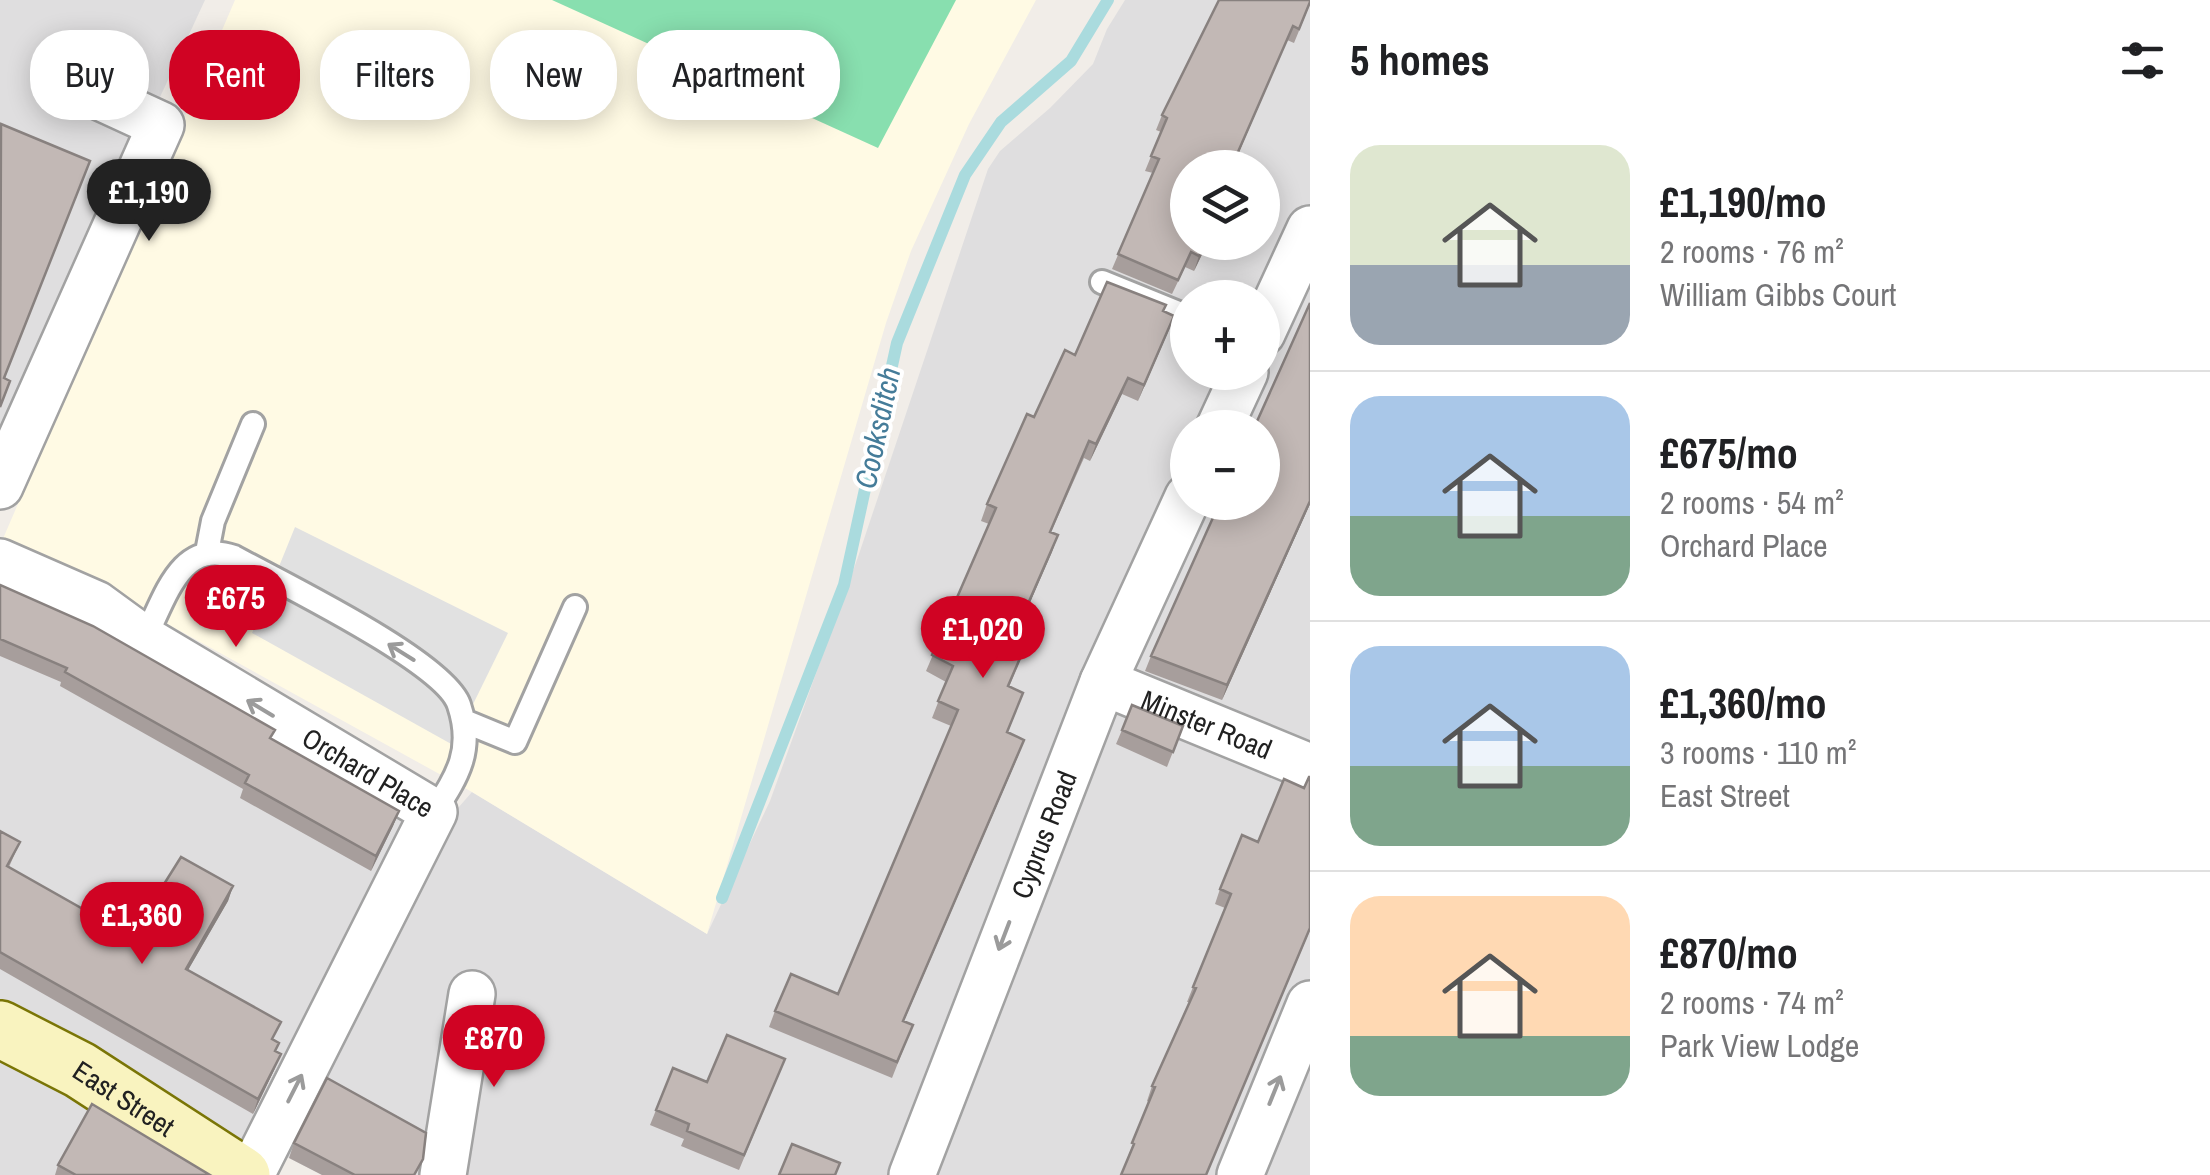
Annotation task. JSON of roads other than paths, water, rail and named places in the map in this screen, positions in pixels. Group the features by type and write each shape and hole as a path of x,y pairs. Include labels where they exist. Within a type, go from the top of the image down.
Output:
{"main road":[{"name":"East Street","path":"0,1029 80,1070 242,1175"}],"street":[{"path":"0,486 161,125 149,119"},
{"path":"1280,294 1310,229"},
{"name":"Cyprus Road","path":"912,1175 1102,682 1177,520"},
{"name":"Orchard Place","path":"0,562 96,604 144,640 434,812 251,1175"},
{"name":"Minster Road","path":"1102,682 1310,767"},
{"path":"442,1175 472,994"},
{"path":"1240,1175 1310,1004"}],"lane":[{"path":"1102,282 1170,310"},
{"path":"207,552 214,521 253,424"},
{"path":"144,640 182,566 207,552 234,557 399,650 447,686 456,697 464,721 465,753 454,783 434,812"},
{"path":"464,721 515,742 575,607"}],"waterway":[{"name":"Cooksditch","path":"722,898 844,585 897,343 965,175 1001,122 1071,61 1108,0"}]}
